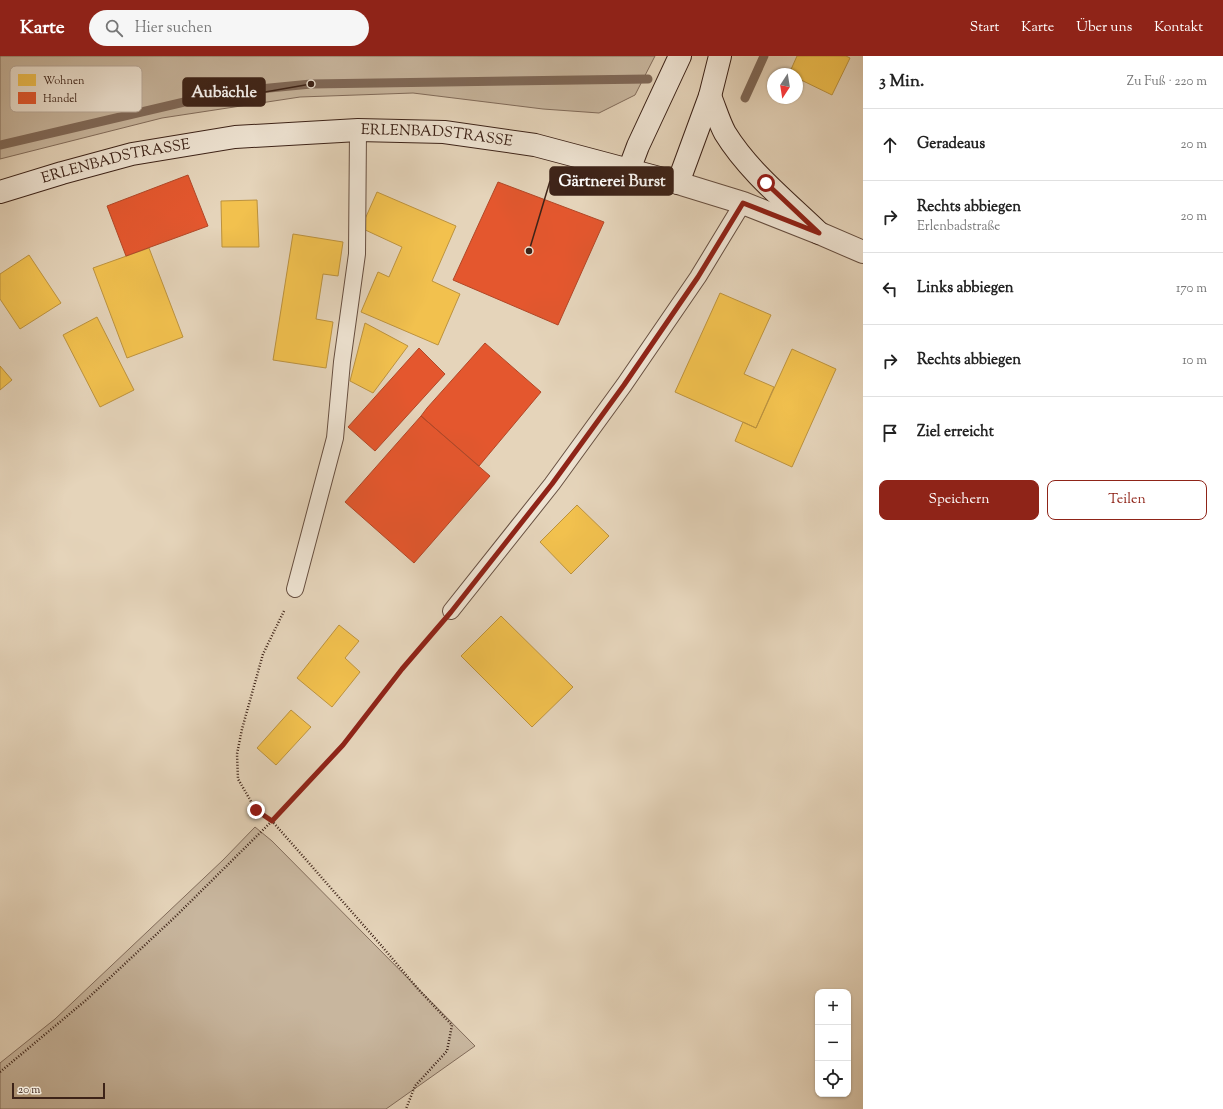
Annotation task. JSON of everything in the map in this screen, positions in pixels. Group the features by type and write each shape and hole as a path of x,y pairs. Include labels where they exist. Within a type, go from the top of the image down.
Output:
{"main road":[{"path":"629,170 638,146 680,56"},
{"path":"678,183 710,96 720,56"},
{"path":"710,96 725,132 745,160 766,183 819,233"},
{"name":"ERLENBADSTRASSE","path":"0,192 132,154 235,137 358,130 444,132 535,146 678,183 743,203 863,252"}],"lane":[{"path":"295,589 335,438 342,362 357,254 358,130"},
{"path":"451,612 552,484 624,385 698,277 743,203"}],"path":[{"path":"295,589 263,654 242,729 237,754 238,779 256,810 272,821 418,989 452,1025 447,1051 415,1086 406,1109"},
{"path":"0,1072 85,1000 176,916 272,821 343,745 402,669 451,612"}],"shaded area":[{"path":"0,56 655,56 635,95 599,113 543,109 413,93 300,97 162,118 0,159"},
{"path":"255,827 272,841 475,1046 386,1109 0,1109 0,1063 55,1019 223,860"}],"building: Wohnen":[{"path":"797,56 846,56 850,58 832,95 803,81 803,68 792,68"},
{"path":"377,192 456,226 432,281 460,294 438,345 361,312 378,272 389,277 402,247 361,228"},
{"path":"257,200 259,247 222,247 221,201"},
{"path":"293,234 343,242 338,276 323,274 316,319 333,322 326,368 273,360"},
{"path":"149,248 183,337 127,358 93,268"},
{"path":"29,255 61,303 20,329 0,299 0,274"},
{"path":"720,293 771,315 744,374 774,387 756,428 675,392"},
{"path":"97,317 134,390 100,407 63,335"},
{"path":"365,323 408,346 373,393 350,381"},
{"path":"792,349 836,369 792,467 735,441 743,422 756,428"},
{"path":"0,366 12,380 0,390"},
{"path":"577,505 609,536 571,574 540,542"},
{"path":"501,616 573,687 532,727 461,656"},
{"path":"339,625 359,641 345,658 360,672 332,707 297,678"},
{"path":"291,710 311,727 276,765 257,748"}],"building: Handel":[{"path":"188,175 208,226 126,256 107,206"},
{"path":"498,182 604,222 558,325 453,280"},
{"path":"485,343 541,392 479,466 421,416"},
{"path":"419,348 445,374 375,451 348,427"},
{"path":"421,416 490,476 414,563 345,502"}],"waterway":[{"path":"745,98 764,56"},
{"path":"142,112 227,92 311,84 648,79"},
{"path":"0,145 141,112"}],"place":[{"name":"Aubächle","path":"311,84"},
{"name":"Gärtnerei Burst","path":"529,251"}],"route":[{"path":"256,810 272,821 343,745 402,669 451,612 552,484 624,385 698,277 743,203 819,233 766,183"}]}
